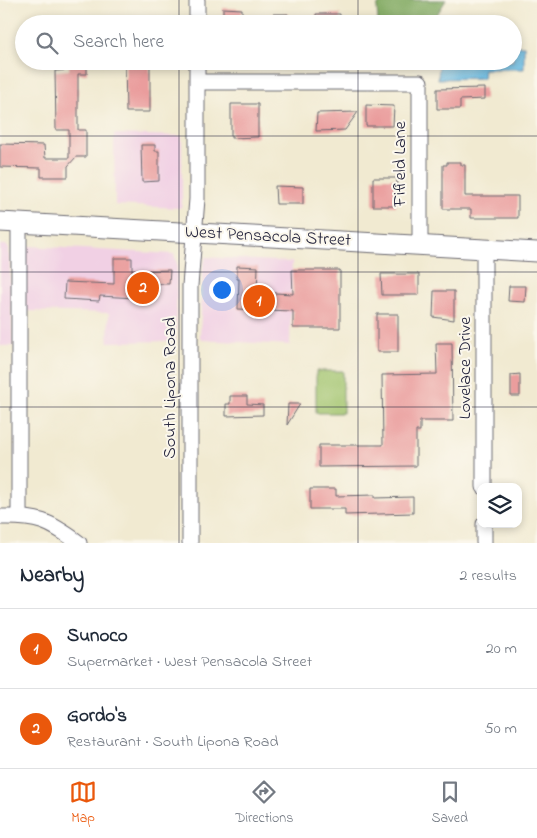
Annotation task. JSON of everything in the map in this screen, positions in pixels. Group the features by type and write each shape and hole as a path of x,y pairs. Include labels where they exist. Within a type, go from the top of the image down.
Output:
{"main road":[{"name":"West Pensacola Street","path":"0,222 537,252"}],"street":[{"path":"197,0 197,15"},
{"name":"South Lipona Road","path":"190,543 191,281 197,200 197,70"},
{"name":"Fifield Lane","path":"197,82 420,82 420,246"},
{"path":"19,223 19,516"},
{"name":"Lovelace Drive","path":"484,250 484,483"},
{"path":"0,517 19,516 42,520 56,526 79,543"},
{"path":"484,528 484,543"}],"shaded area":[{"path":"114,134 182,136 182,205 180,208 115,205"},
{"path":"0,245 6,245 9,249 13,346 0,346"},
{"path":"29,246 174,254 177,263 176,341 108,342 109,313 25,311 26,253"},
{"path":"206,257 292,262 290,345 202,340 200,338 203,267"}],"green space":[{"path":"382,0 446,0 437,15 377,15 377,7"},
{"path":"316,371 343,371 343,413 316,413"}],"water":[{"path":"522,46 524,46 524,69 522,69"},
{"path":"439,70 484,70 483,78 438,79"}],"building":[{"path":"223,8 242,9 242,15 223,15"},
{"path":"316,14 340,14 340,15"},
{"path":"87,70 87,74 78,74 78,130 86,130 86,157 76,157 68,166 68,177 41,177 41,168 0,167 0,144 44,145 45,158 69,158 69,130 56,130 55,71"},
{"path":"125,70 150,70 150,112 126,112"},
{"path":"485,88 485,99 460,100 460,109 437,109 437,89"},
{"path":"231,104 258,104 258,137 231,138"},
{"path":"366,105 394,106 393,126 366,126"},
{"path":"358,112 345,130 316,131 317,113"},
{"path":"141,145 155,145 155,151 159,151 159,181 142,182"},
{"path":"447,162 461,162 461,165 465,165 465,196 518,196 518,218 471,218 471,209 443,209 443,165 447,165"},
{"path":"373,178 397,178 396,206 373,206"},
{"path":"275,186 303,187 303,204 276,204"},
{"path":"114,258 132,258 132,271 170,270 169,284 135,283 135,298 100,296 99,301 64,299 65,282 114,284"},
{"path":"237,266 258,267 257,292 293,294 292,270 340,270 340,328 293,328 293,311 238,309 239,279 237,279"},
{"path":"381,274 419,274 419,295 382,295"},
{"path":"509,286 526,286 525,302 508,301"},
{"path":"434,291 454,291 454,320 433,317"},
{"path":"377,314 398,314 398,352 377,352"},
{"path":"436,343 452,343 453,421 420,421 420,431 416,431 416,466 319,467 319,445 383,445 382,375 437,374"},
{"path":"520,374 520,396 511,396 511,375"},
{"path":"230,396 247,396 247,404 263,405 263,415 226,416 226,404 230,404"},
{"path":"288,404 300,404 287,425"},
{"path":"310,489 336,489 336,496 375,495 375,498 413,497 413,513 345,515 345,509 310,509"}],"place":[{"name":"Gordo's","path":"143,288"},
{"name":"Sunoco","path":"259,301"}]}
